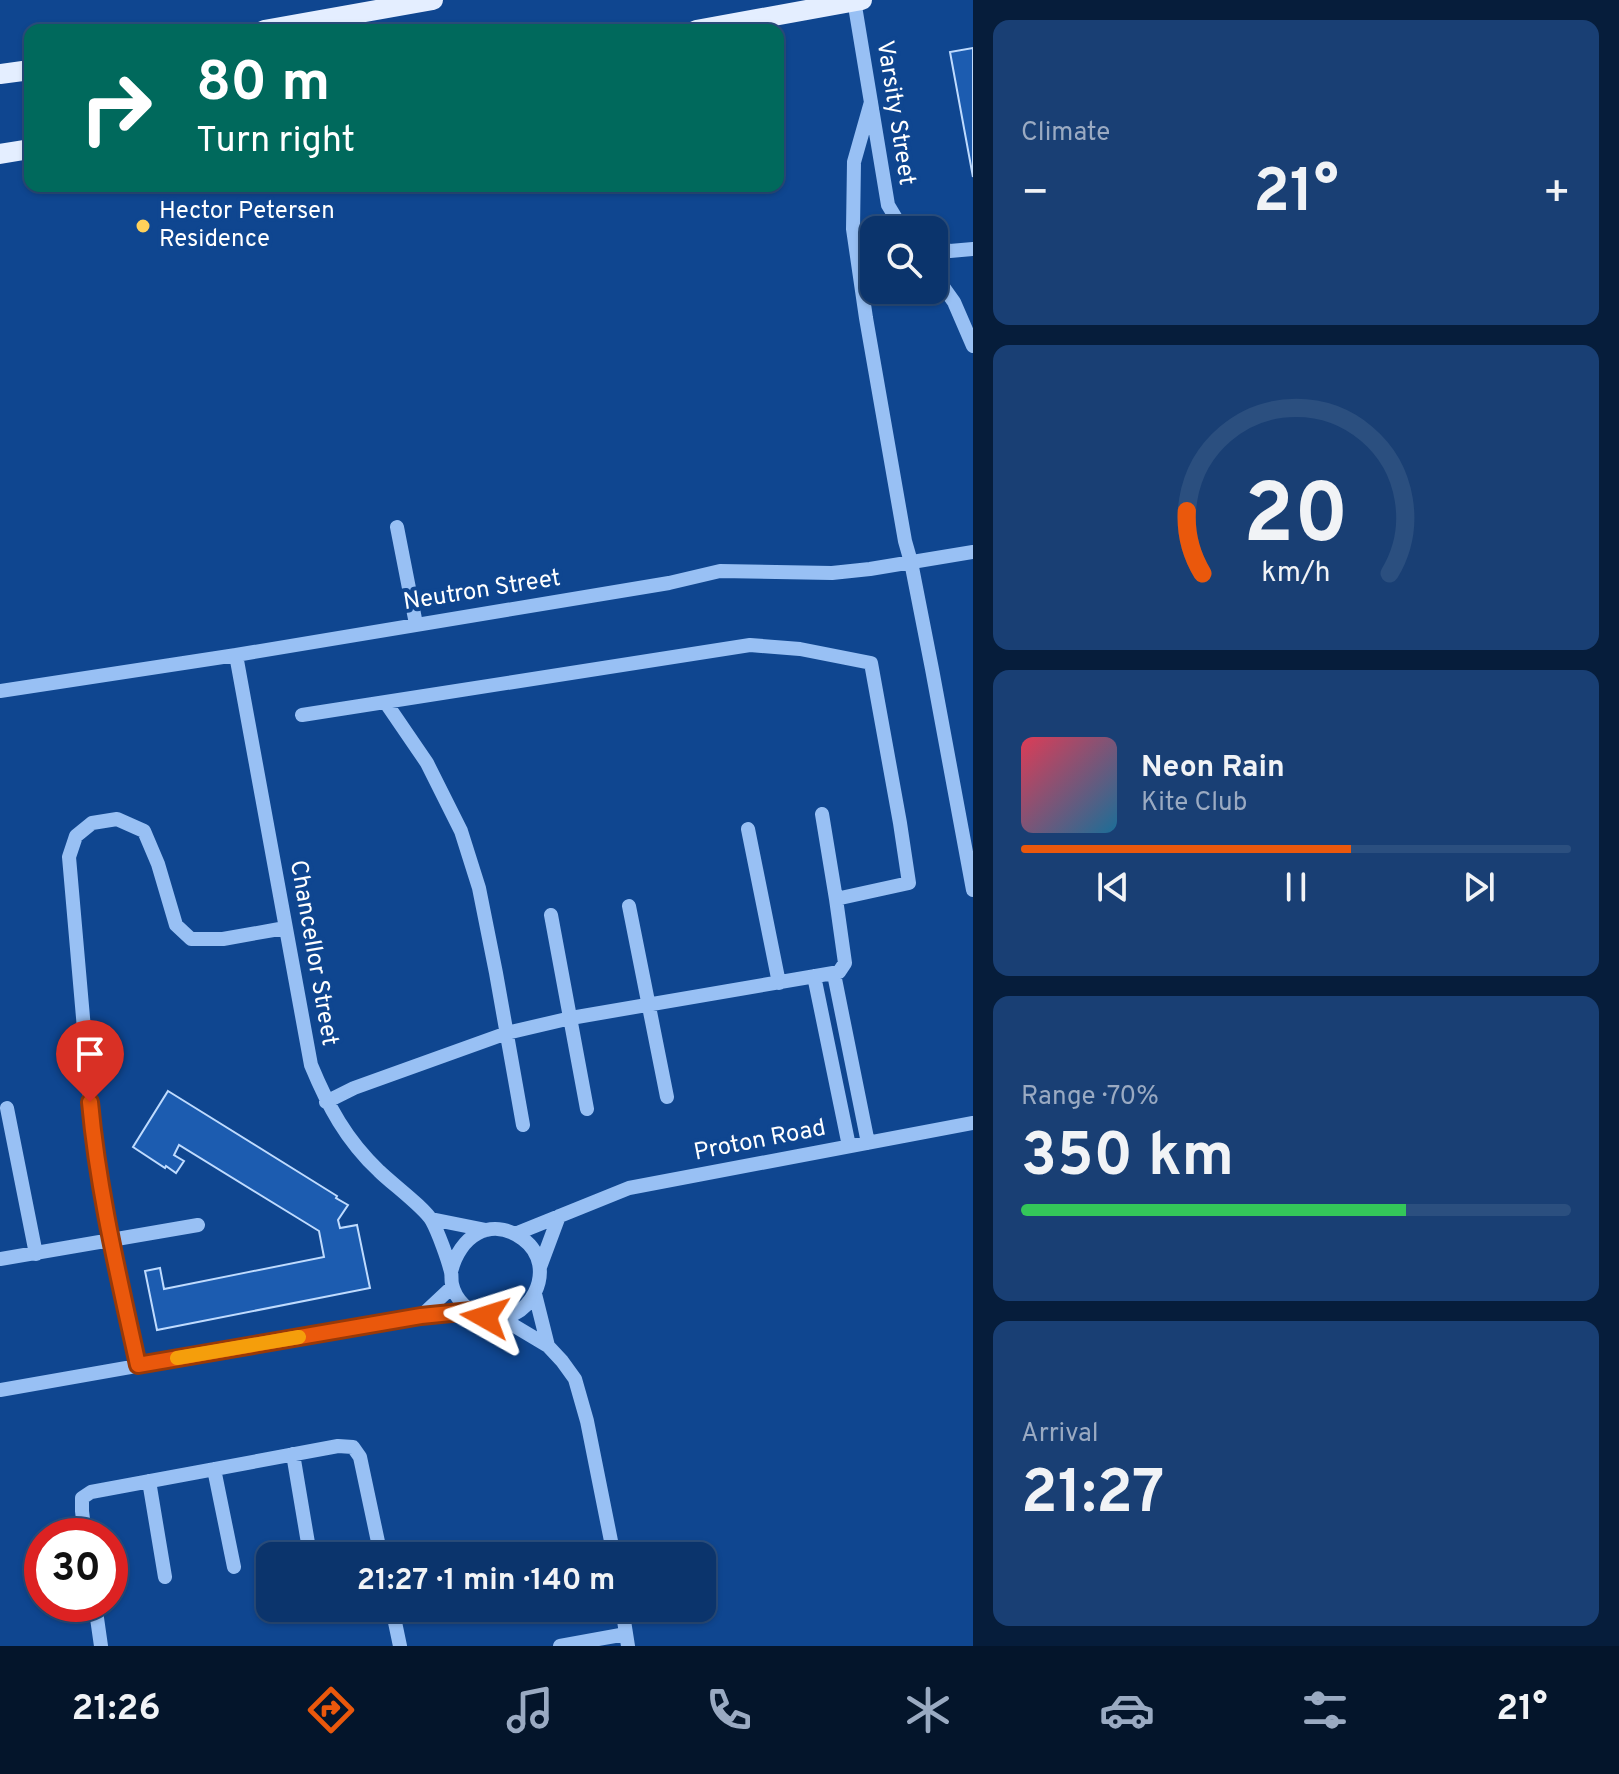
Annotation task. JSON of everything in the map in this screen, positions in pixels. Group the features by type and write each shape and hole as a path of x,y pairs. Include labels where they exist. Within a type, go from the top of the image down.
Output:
{"main road":[{"path":"298,24 433,0"},
{"path":"728,24 857,0"},
{"path":"0,74 24,71"},
{"path":"0,154 24,150"}],"street":[{"name":"Varsity Street","path":"857,0 888,205 895,216"},
{"path":"871,102 854,162 853,229 905,541 973,890"},
{"path":"948,251 973,249"},
{"path":"948,294 973,346"},
{"path":"397,527 416,624"},
{"name":"Neutron Street","path":"0,691 669,583 720,571 832,573 973,552"},
{"path":"302,715 750,645 800,649 871,663 909,883 836,899"},
{"name":"Chancellor Street","path":"236,655 311,1065 326,1102 344,1133 376,1169 431,1219 452,1280"},
{"path":"386,703 427,763 461,831 479,888 523,1125"},
{"path":"326,1102 354,1088 507,1033 571,1018 839,972 845,963 822,814"},
{"path":"138,1365 110,1239 93,1132 69,857 76,836 92,823 117,819 144,831 158,864 176,925 191,939 223,939 285,928"},
{"path":"748,829 779,983"},
{"path":"629,906 667,1097"},
{"path":"551,915 587,1109"},
{"path":"834,974 868,1143"},
{"path":"814,976 849,1146"},
{"path":"7,1108 36,1254"},
{"name":"Proton Road","path":"515,1234 629,1188 973,1123"},
{"path":"540,1267 559,1216"},
{"path":"431,1219 515,1234 527,1242 535,1253 540,1267 540,1281 535,1294 527,1306 501,1318 485,1317 471,1311 460,1301 452,1280 454,1257 462,1244 474,1234 488,1230"},
{"path":"0,1259 198,1225"},
{"path":"421,1316 452,1280"},
{"path":"535,1294 548,1346"},
{"path":"0,1390 421,1316 471,1311"},
{"path":"501,1318 548,1346 575,1379 587,1421 611,1542"},
{"path":"84,1518 82,1498 91,1492 338,1446 353,1447 360,1457 378,1542"},
{"path":"293,1454 308,1542"},
{"path":"214,1469 234,1567"},
{"path":"149,1481 165,1577"},
{"path":"98,1622 101,1646"},
{"path":"395,1622 400,1646"},
{"path":"560,1646 627,1640"}],"building":[{"path":"973,48 973,177 950,52"},
{"path":"168,1091 348,1205 338,1220 340,1228 357,1225 370,1288 157,1330 145,1271 160,1268 164,1289 324,1257 319,1231 179,1145 174,1155 184,1161 176,1173 133,1147"}],"slow traffic":[{"path":"177,1358 299,1337"}],"place":[{"name":"Hector Petersen Residence","path":"143,226"}],"route":[{"path":"90,1102 110,1239 138,1365 421,1316 471,1311 485,1317"}]}
